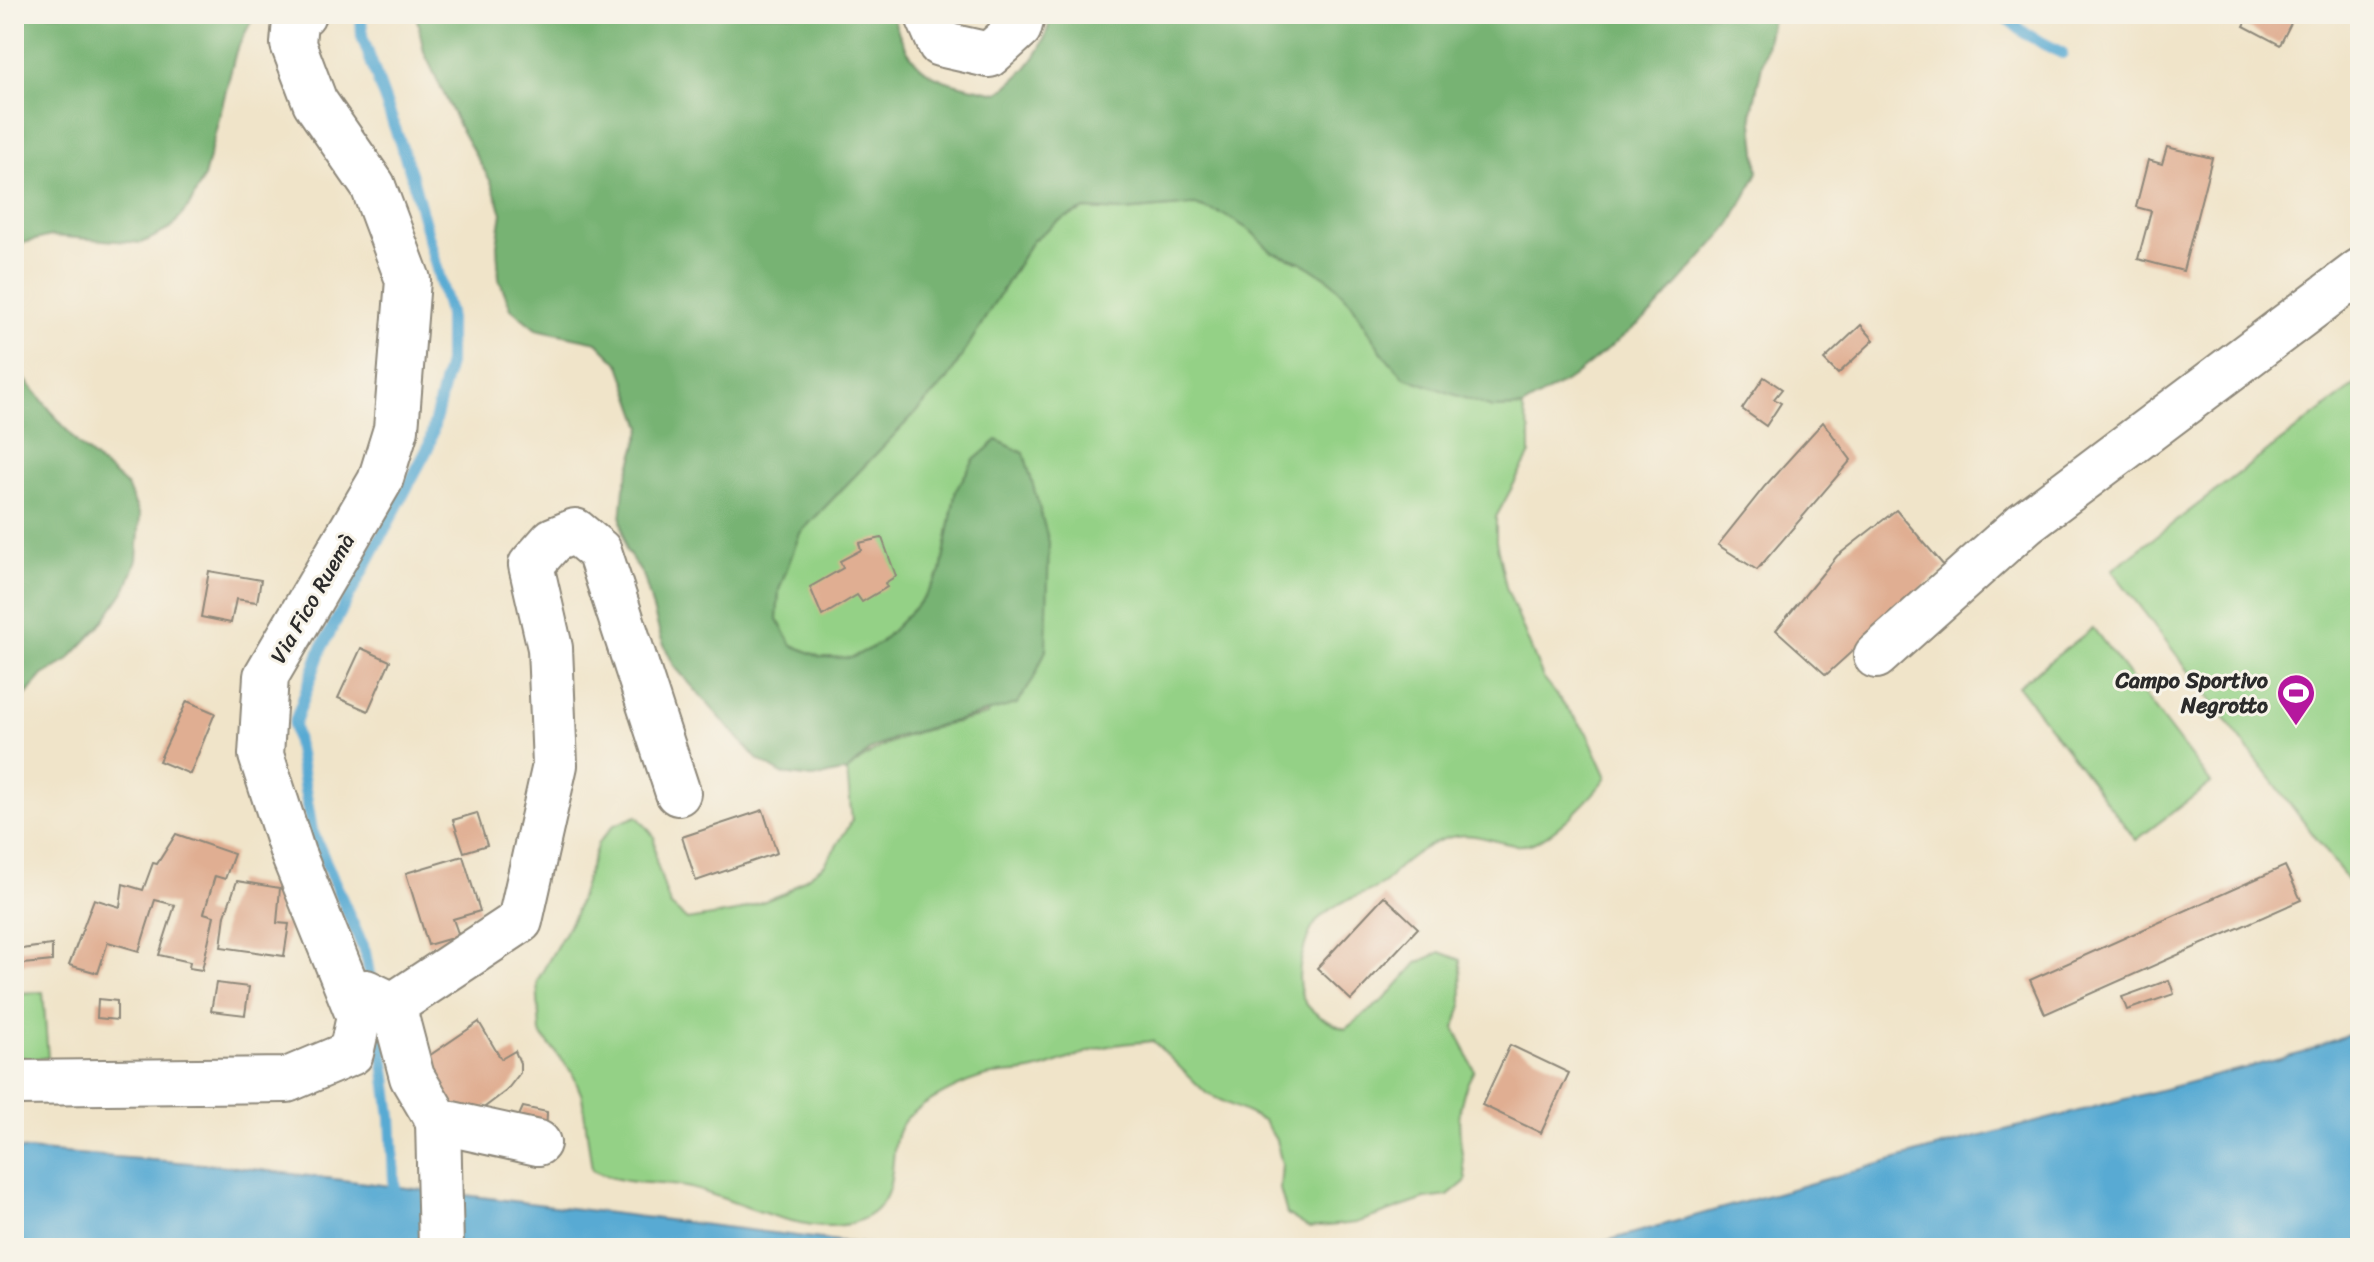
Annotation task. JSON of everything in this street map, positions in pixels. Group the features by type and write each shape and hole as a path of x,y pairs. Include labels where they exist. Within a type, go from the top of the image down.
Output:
{"street":[{"name":"Via Fico Ruemà","path":"14,1083 287,1080 351,1053 359,1017 293,854 261,755 266,676 380,481 396,429 408,280 373,186 315,102 293,44 295,20 303,14"},
{"path":"927,14 940,44 989,55 1019,28 1023,14"},
{"path":"1876,656 2025,523 2360,271"},
{"path":"393,1005 520,921 555,765 550,648 531,565 553,540 575,531 599,551 678,793"},
{"path":"344,981 393,1005 412,1077 438,1121 441,1248"},
{"path":"438,1121 538,1143"}],"green space":[{"path":"14,14 255,14 236,51 204,177 190,205 170,229 142,243 51,236 23,243 14,251"},
{"path":"416,14 892,14 900,36 918,65 943,80 998,93 1033,59 1045,39 1051,14 1773,14 1752,112 1758,172 1730,226 1652,313 1573,377 1522,407 1492,408 1404,377 1383,354 1351,302 1329,279 1301,262 1272,252 1251,231 1225,215 1195,205 1123,211 1085,209 1058,221 1032,241 948,379 800,533 779,590 777,619 792,645 820,657 851,658 879,644 924,598 941,572 956,490 974,460 997,440 1024,453 1049,542 1046,650 1034,678 1017,704 897,737 870,750 847,771 813,778 782,774 757,759 674,666 661,638 644,577 626,550 621,520 624,488 642,427 620,365 597,342 536,329 511,309 499,279 497,245 502,213 491,182 460,128 424,52"},
{"path":"1195,205 1225,215 1251,231 1272,252 1301,262 1329,279 1351,302 1383,354 1492,408 1522,407 1530,432 1530,454 1496,517 1496,541 1506,587 1543,678 1587,733 1607,777 1574,813 1535,842 1515,845 1459,836 1441,840 1422,850 1383,884 1338,905 1319,918 1307,939 1299,971 1301,994 1306,1003 1321,1017 1345,1029 1385,999 1417,963 1440,952 1461,960 1462,1005 1455,1028 1474,1070 1462,1098 1459,1124 1466,1181 1448,1196 1425,1199 1356,1223 1309,1228 1287,1214 1280,1189 1282,1164 1276,1140 1263,1120 1207,1094 1153,1041 1111,1046 1035,1070 987,1076 967,1082 934,1099 914,1112 900,1128 885,1199 877,1209 857,1221 834,1226 782,1219 686,1187 627,1181 592,1170 582,1096 572,1072 540,1033 537,981 574,916 598,843 614,825 637,816 654,836 656,861 670,905 687,920 736,912 785,893 825,864 852,821 847,771 863,758 896,740 930,728 987,715 956,490 941,572 924,598 879,644 851,658 820,657 792,645 777,619 779,590 800,533 948,379 1032,241 1058,221 1085,209 1123,211"},
{"path":"14,366 79,445 127,486 140,516 137,560 127,587 100,626 67,661 43,675 14,709"},
{"name":"Campo Sportivo Negrotto","path":"2360,381 2360,883 2354,888 2112,570"},
{"path":"2093,628 2211,783 2136,840 2018,686"},
{"path":"43,992 48,1058 14,1060 14,993"}],"water":[{"path":"2360,1029 2360,1248 1581,1248 1943,1146 2303,1053"},
{"path":"14,1149 228,1166 895,1248 14,1248"}],"building":[{"path":"2250,14 2288,14 2294,17 2280,45 2244,26"},
{"path":"2167,147 2212,158 2183,271 2138,259 2151,211 2136,207 2148,160 2162,164"},
{"path":"1861,325 1874,340 1838,374 1824,360"},
{"path":"1764,377 1782,389 1774,399 1781,403 1766,426 1742,409"},
{"path":"1823,422 1851,460 1757,570 1718,545 1765,486"},
{"path":"1896,510 1945,567 1826,675 1776,630 1837,556"},
{"path":"882,538 896,576 885,583 887,587 862,602 857,595 822,616 810,587 843,568 840,561 861,550 859,543"},
{"path":"209,571 261,580 257,602 236,599 231,623 201,617"},
{"path":"361,648 390,661 368,711 338,698"},
{"path":"187,701 215,713 190,774 159,761"},
{"path":"763,810 777,853 696,881 682,837"},
{"path":"477,813 487,845 464,852 453,820"},
{"path":"176,834 234,854 225,879 215,876 204,913 214,916 202,970 189,968 190,962 159,955 175,905 155,900 139,951 108,942 98,973 69,965 94,899 120,907 123,884 143,890 153,863 157,864"},
{"path":"463,856 480,911 453,919 459,936 428,945 406,873"},
{"path":"2285,866 2301,900 2045,1014 2030,980"},
{"path":"237,881 280,888 277,923 289,924 284,956 221,947 225,915"},
{"path":"1384,896 1418,928 1351,1000 1317,968"},
{"path":"52,945 52,961 14,965 14,950"},
{"path":"2169,980 2174,994 2127,1010 2122,997"},
{"path":"216,983 249,987 245,1015 211,1011"},
{"path":"98,999 117,1001 117,1020 97,1018"},
{"path":"479,1022 501,1059 515,1051 520,1073 506,1091 465,1122 420,1062"},
{"path":"1510,1045 1569,1073 1541,1133 1482,1105"},
{"path":"523,1107 547,1112 546,1137 514,1127"}],"waterway":[{"path":"361,14 362,36 411,173 449,313 449,363 429,446 321,649 294,725 312,831 365,952 371,985"},
{"path":"2002,14 2026,34 2062,53"},
{"path":"381,1039 391,1117 395,1200"}],"place":[{"name":"Campo Sportivo Negrotto","path":"2296,727"}]}
